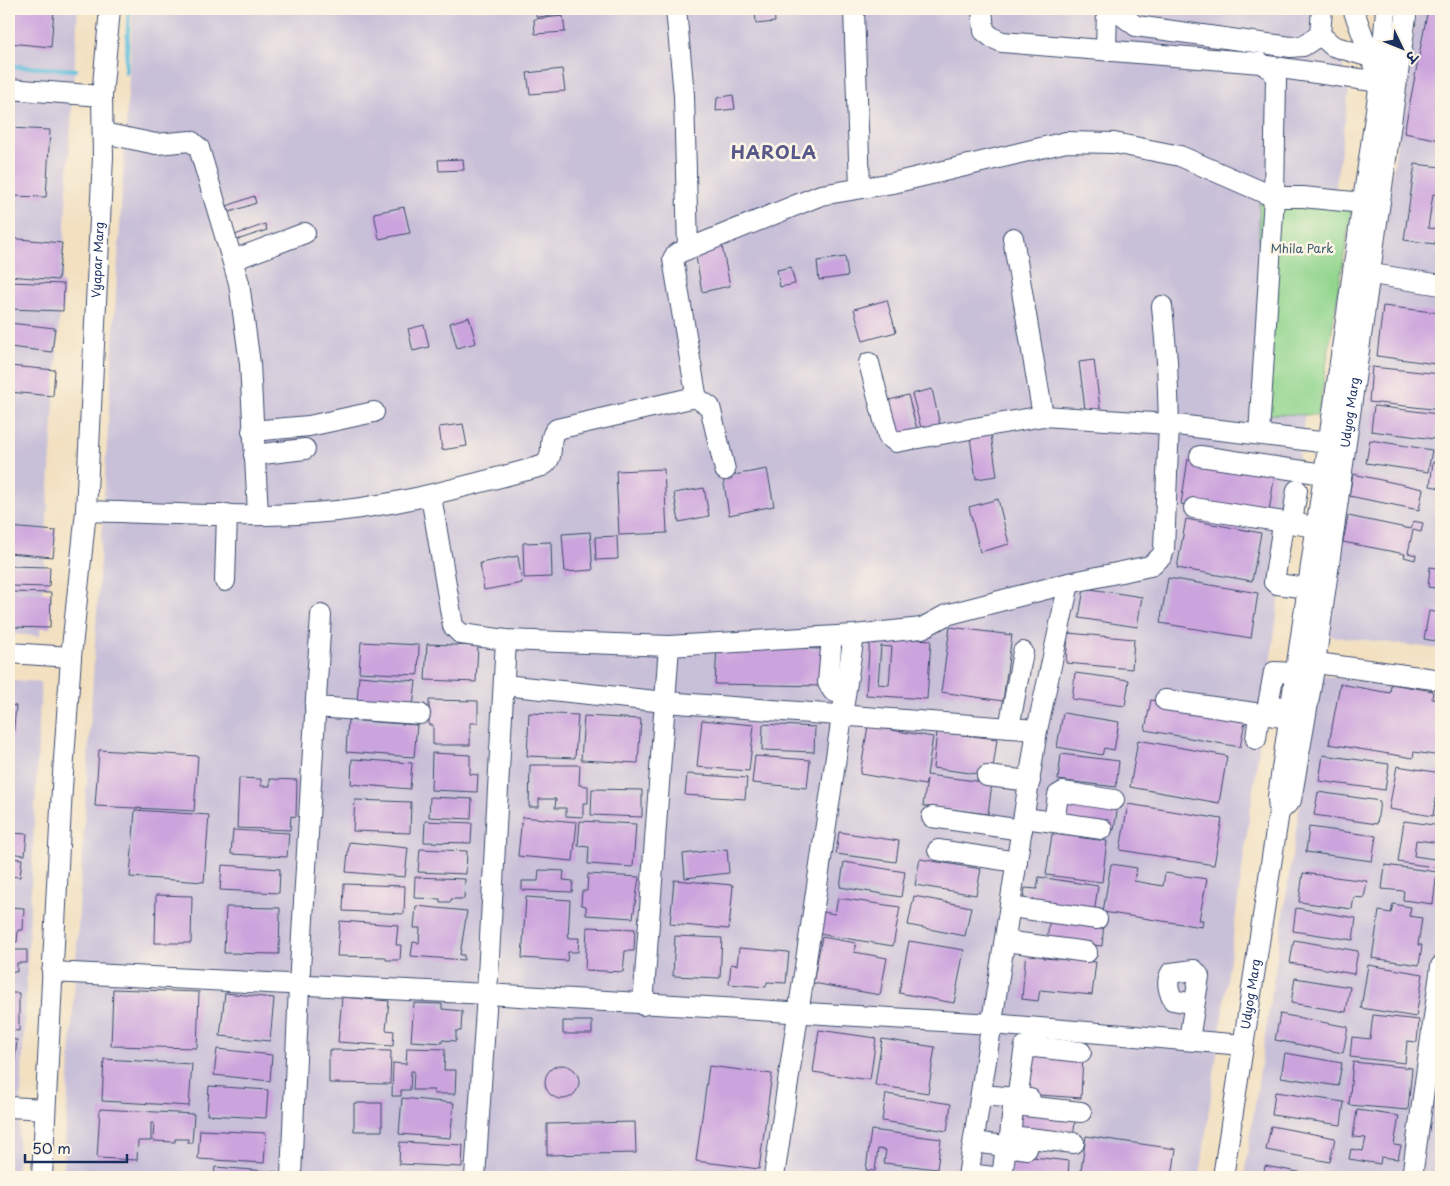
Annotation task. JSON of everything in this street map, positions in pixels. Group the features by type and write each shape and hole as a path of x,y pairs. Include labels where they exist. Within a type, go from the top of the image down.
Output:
{"street":[{"name":"Vyapar Marg","path":"42,1177 71,657 86,511 103,133 102,96 110,9"},
{"path":"676,9 684,95 688,250"},
{"path":"854,9 860,188"},
{"path":"982,9 984,31 1002,42 1261,63 1273,71 1276,79 1274,197 1259,434"},
{"path":"1106,50 1107,9"},
{"path":"1121,9 1124,17 1136,26 1291,48 1303,46 1320,35"},
{"path":"1320,35 1322,9"},
{"path":"1267,66 1380,82 1353,9"},
{"name":"Udyog Marg","path":"1279,812 1291,800 1307,588 1380,82 1386,9"},
{"name":"Udyog Marg","path":"1223,1177 1279,812 1278,797 1290,713 1302,665 1372,274 1407,9"},
{"path":"1320,35 1333,46 1370,56"},
{"path":"9,89 102,96"},
{"path":"103,133 156,144 191,142 199,148 239,283 250,364 252,431 258,514"},
{"path":"86,511 227,514 315,513 431,496 546,464 551,455 553,432 557,429 694,396 697,391 673,259 676,254 822,195 893,183 1066,142 1089,142 1114,143 1180,156 1274,197 1303,197 1363,203"},
{"path":"233,260 305,234"},
{"path":"1013,238 1043,416"},
{"path":"1372,274 1441,285"},
{"path":"431,496 455,629 461,634 506,640 669,646 854,635 922,628 946,615 1069,583 1150,566 1162,556 1164,549 1169,424 1162,306"},
{"path":"869,363 888,436 892,441 1043,416 1169,424 1329,443"},
{"path":"694,396 710,407 725,470"},
{"path":"252,431 309,426 374,412"},
{"path":"254,455 306,449"},
{"path":"1200,456 1324,474"},
{"path":"1307,588 1274,582 1284,528 1296,494 1320,501"},
{"path":"1194,508 1284,528 1316,531"},
{"path":"225,581 227,514"},
{"path":"993,1177 968,1176 1037,734 1069,583"},
{"path":"290,1177 299,986 321,615"},
{"path":"774,1177 854,635"},
{"path":"475,1177 506,640"},
{"path":"643,1005 669,646"},
{"path":"831,648 828,683 833,691 844,695"},
{"path":"1001,731 1023,652"},
{"path":"9,653 71,657"},
{"path":"1256,739 1274,672 1302,665 1441,680"},
{"path":"504,685 665,702 841,714 1037,734"},
{"path":"1165,700 1290,713"},
{"path":"1228,700 1263,710"},
{"path":"316,707 420,714"},
{"path":"987,776 1030,781"},
{"path":"1054,822 1058,795 1063,792 1114,800"},
{"path":"955,812 1023,823"},
{"path":"932,817 1023,823 1054,822 1102,829"},
{"path":"938,850 1017,862"},
{"path":"1010,907 1097,919"},
{"path":"1039,945 1044,912"},
{"path":"1005,941 1087,952"},
{"path":"1412,1177 1434,1073 1441,966"},
{"path":"52,972 299,986 487,994 643,1005 992,1024 1242,1045"},
{"path":"1189,1040 1194,1004"},
{"path":"1017,1098 1025,1046 1080,1052"},
{"path":"981,1094 1076,1108 1015,1104 1002,1177"},
{"path":"9,1107 45,1109"},
{"path":"974,1136 1075,1148"}],"shaded area":[{"path":"9,9 78,9 40,636 9,634"},
{"path":"133,9 1323,9 1337,41 1349,91 1200,1177 63,1177"},
{"path":"1417,9 1441,9 1441,649 1324,635"},
{"path":"1319,675 1441,692 1441,1177 1244,1177"},
{"path":"9,680 41,682 17,1177 9,1177"}],"green space":[{"name":"Mhila Park","path":"1259,203 1352,207 1318,415 1260,414"}],"building":[{"path":"9,9 54,9 51,47 9,43"},
{"path":"535,9 562,9 563,15 536,17"},
{"path":"755,9 774,9 775,22 756,24"},
{"path":"856,9 878,9 878,11 856,12"},
{"path":"1428,9 1441,9 1441,140 1404,133"},
{"path":"563,16 565,32 535,34 534,19"},
{"path":"562,69 565,91 530,94 527,73"},
{"path":"733,95 735,109 716,111 717,98"},
{"path":"9,128 50,130 46,197 9,196"},
{"path":"463,159 464,170 439,171 438,160"},
{"path":"1415,164 1441,167 1441,196 1433,194 1428,228 1437,229 1435,244 1404,240"},
{"path":"254,196 256,203 230,212 227,206"},
{"path":"404,207 410,233 379,239 374,213"},
{"path":"265,224 267,230 237,240 235,235"},
{"path":"9,238 62,243 58,280 9,276"},
{"path":"722,246 730,286 702,292 695,251"},
{"path":"845,257 848,276 819,280 817,261"},
{"path":"791,267 795,284 780,287 777,270"},
{"path":"9,282 64,284 63,311 9,309"},
{"path":"887,300 896,332 863,341 854,309"},
{"path":"1383,306 1441,313 1436,364 1377,356"},
{"path":"469,317 476,343 457,348 450,323"},
{"path":"9,323 55,328 52,352 9,347"},
{"path":"424,325 429,347 413,351 408,329"},
{"path":"1094,360 1101,416 1086,417 1079,362"},
{"path":"9,366 55,370 53,396 9,392"},
{"path":"1372,367 1441,374 1441,410 1369,402"},
{"path":"932,389 941,430 923,435 912,394"},
{"path":"908,395 918,433 892,440 882,402"},
{"path":"1374,406 1438,414 1434,439 1371,431"},
{"path":"463,424 467,446 442,450 439,427"},
{"path":"990,428 997,476 976,479 969,431"},
{"path":"1370,440 1432,450 1428,472 1366,463"},
{"path":"1188,459 1275,473 1268,518 1181,504"},
{"path":"1433,462 1441,463 1441,488 1430,486"},
{"path":"664,469 667,533 619,535 616,471"},
{"path":"767,469 774,506 729,515 723,477"},
{"path":"1353,474 1423,489 1419,510 1349,496"},
{"path":"704,488 709,516 679,522 674,493"},
{"path":"998,499 1009,544 980,552 969,507"},
{"path":"1348,516 1411,529 1413,521 1423,523 1421,532 1413,530 1408,553 1416,555 1415,560 1404,557 1405,554 1343,542"},
{"path":"1186,519 1261,533 1252,581 1177,568"},
{"path":"9,527 56,531 53,557 9,553"},
{"path":"590,532 593,570 565,572 562,534"},
{"path":"617,536 618,559 596,560 595,537"},
{"path":"551,542 552,577 524,578 523,543"},
{"path":"518,556 522,583 484,590 480,563"},
{"path":"9,566 50,567 49,587 9,586"},
{"path":"1430,567 1441,569 1441,589 1428,587"},
{"path":"1168,578 1258,593 1251,638 1160,623"},
{"path":"1084,588 1142,597 1137,627 1079,618"},
{"path":"9,592 51,593 50,628 9,627"},
{"path":"1440,593 1441,607 1438,607"},
{"path":"1429,611 1441,613 1441,642 1424,639"},
{"path":"950,627 1012,635 1003,701 941,692"},
{"path":"1068,633 1134,639 1132,669 1066,663"},
{"path":"870,636 931,640 927,699 866,695","holes":["881,646 892,647 889,685 878,684"]},
{"path":"361,642 419,645 418,675 359,672"},
{"path":"427,644 478,646 476,682 425,680"},
{"path":"717,646 823,649 822,686 715,684"},
{"path":"1075,673 1129,680 1125,706 1072,699"},
{"path":"359,676 416,681 413,707 357,702"},
{"path":"1340,684 1390,693 1391,684 1433,691 1432,699 1441,701 1441,756 1414,752 1413,758 1329,744"},
{"path":"429,700 478,701 478,723 470,723 470,745 433,745 433,725 429,725"},
{"path":"1151,700 1246,717 1240,747 1145,730"},
{"path":"9,705 16,706 13,737 9,737"},
{"path":"529,713 578,715 575,758 527,756"},
{"path":"1063,713 1119,722 1114,750 1104,748 1102,755 1057,747"},
{"path":"584,716 641,719 638,763 581,760"},
{"path":"348,720 417,725 414,757 346,752"},
{"path":"702,720 754,725 749,771 697,767"},
{"path":"763,724 815,727 814,752 762,750"},
{"path":"868,726 933,737 927,775 992,783 988,814 923,806 927,779 925,785 860,774"},
{"path":"937,732 997,739 992,776 933,768"},
{"path":"1138,740 1227,756 1219,803 1130,787"},
{"path":"99,750 198,756 194,811 95,806"},
{"path":"432,753 470,755 470,774 478,775 477,792 431,790"},
{"path":"1061,754 1119,761 1116,787 1058,780"},
{"path":"1323,755 1389,764 1385,790 1319,781"},
{"path":"755,756 810,760 807,788 752,783"},
{"path":"352,759 412,763 410,789 351,784"},
{"path":"530,765 580,765 579,785 588,786 588,803 583,803 583,817 566,816 566,808 555,808 556,799 539,799 539,807 529,807"},
{"path":"1397,766 1441,773 1441,796 1436,795 1433,816 1389,809"},
{"path":"687,774 747,778 745,799 685,795"},
{"path":"239,778 261,779 261,786 270,786 270,779 297,780 296,817 291,816 290,830 237,828"},
{"path":"592,789 642,790 642,817 591,815"},
{"path":"1318,792 1380,801 1377,824 1314,815"},
{"path":"1062,796 1118,805 1114,830 1058,821"},
{"path":"430,797 472,799 471,819 429,817"},
{"path":"355,800 411,802 410,833 353,831"},
{"path":"1128,804 1222,819 1214,865 1120,850"},
{"path":"135,810 209,815 204,882 130,877"},
{"path":"522,817 577,822 573,861 518,856"},
{"path":"425,821 472,823 471,843 424,842"},
{"path":"580,821 636,824 633,867 588,864 589,847 578,846"},
{"path":"1404,821 1441,826 1441,843 1416,840 1414,856 1441,860 1441,868 1398,862"},
{"path":"1309,827 1376,836 1372,861 1306,852"},
{"path":"233,830 289,833 287,857 231,854"},
{"path":"839,832 899,841 896,862 836,854"},
{"path":"9,833 27,834 25,855 9,853"},
{"path":"1052,834 1107,841 1102,882 1046,875"},
{"path":"349,842 408,848 405,877 346,872"},
{"path":"420,849 467,851 466,874 418,872"},
{"path":"727,849 729,873 685,878 683,854"},
{"path":"9,858 22,859 20,877 9,876"},
{"path":"920,859 981,869 976,895 915,885"},
{"path":"844,862 905,872 901,897 840,887"},
{"path":"1111,864 1137,868 1134,881 1163,886 1165,873 1207,879 1199,920 1203,920 1202,927 1103,912"},
{"path":"222,865 280,869 279,893 220,890"},
{"path":"1385,865 1437,872 1433,904 1403,900 1404,891 1382,889"},
{"path":"539,870 564,871 563,880 573,881 572,892 522,890 522,881 538,881"},
{"path":"1303,873 1367,881 1364,898 1354,897 1352,909 1299,902"},
{"path":"588,874 639,877 633,918 586,915 586,906 581,905 582,891 587,891"},
{"path":"415,877 465,879 464,899 451,899 451,902 440,902 440,899 414,898"},
{"path":"1039,877 1098,886 1094,913 1023,902 1025,888 1037,889"},
{"path":"674,880 733,885 729,929 670,924"},
{"path":"344,884 405,886 404,914 343,911"},
{"path":"156,895 192,896 191,943 155,943"},
{"path":"914,896 971,907 965,936 908,925"},
{"path":"526,897 570,900 568,938 579,938 578,952 568,952 567,961 522,958"},
{"path":"838,898 900,907 893,946 819,934 823,912 835,914"},
{"path":"1393,904 1411,907 1409,916 1422,918 1418,945 1422,945 1419,965 1372,958 1379,911 1391,913"},
{"path":"416,906 467,911 460,955 464,955 464,960 411,956 413,942 419,943 420,928 414,928"},
{"path":"9,907 24,908 23,930 18,930 17,942 9,942"},
{"path":"226,907 280,908 279,954 224,953"},
{"path":"1296,908 1356,918 1353,940 1293,931"},
{"path":"1050,916 1104,922 1102,946 1047,940"},
{"path":"340,921 398,925 396,945 401,945 400,960 386,960 386,957 337,956"},
{"path":"587,927 635,929 634,951 625,951 623,972 585,970"},
{"path":"675,936 722,938 720,978 673,976"},
{"path":"822,937 856,943 854,952 887,958 880,995 813,983"},
{"path":"1294,940 1358,951 1354,974 1290,963"},
{"path":"909,941 964,950 954,1003 899,993"},
{"path":"739,948 789,952 786,983 767,982 766,987 729,984 731,964 737,965"},
{"path":"1026,949 1045,951 1044,958 1096,962 1092,995 1040,990 1038,1001 1022,999"},
{"path":"9,950 27,950 27,963 17,963 17,972 9,971"},
{"path":"1368,965 1423,974 1416,1017 1361,1008"},
{"path":"1295,978 1350,987 1346,1012 1291,1003"},
{"path":"113,989 199,992 197,1048 111,1046"},
{"path":"9,993 19,993 19,1031 9,1030"},
{"path":"225,993 274,998 270,1041 220,1036"},
{"path":"342,997 389,1001 386,1030 394,1031 393,1046 338,1042"},
{"path":"414,1003 442,1004 442,1009 462,1011 461,1031 456,1031 456,1041 442,1040 442,1043 411,1041"},
{"path":"1280,1014 1348,1027 1343,1053 1275,1040"},
{"path":"1373,1015 1419,1020 1417,1042 1407,1041 1405,1063 1350,1057 1352,1037 1370,1039"},
{"path":"563,1021 592,1021 592,1034 563,1034"},
{"path":"819,1030 876,1038 870,1080 813,1072"},
{"path":"9,1039 17,1040 14,1068 9,1068"},
{"path":"882,1039 935,1047 928,1093 875,1085"},
{"path":"407,1048 445,1049 444,1070 456,1070 455,1094 434,1094 434,1090 413,1090 414,1071 411,1071 410,1090 401,1090 401,1096 392,1096 393,1063 406,1064"},
{"path":"217,1049 272,1055 270,1081 214,1075"},
{"path":"1031,1049 1083,1055 1081,1098 1025,1094"},
{"path":"329,1050 391,1051 390,1084 329,1083"},
{"path":"1285,1053 1342,1063 1338,1086 1281,1077"},
{"path":"104,1059 192,1064 189,1106 102,1101"},
{"path":"1353,1062 1412,1068 1408,1110 1349,1105"},
{"path":"562,1065 569,1066 574,1070 578,1075 578,1089 574,1094 569,1098 562,1099 555,1098 550,1094 546,1089 545,1082 546,1075 550,1070 555,1066"},
{"path":"709,1066 772,1074 759,1169 696,1161"},
{"path":"209,1086 268,1090 266,1118 207,1115"},
{"path":"1275,1092 1344,1102 1341,1125 1272,1115"},
{"path":"886,1094 951,1104 947,1131 882,1121"},
{"path":"402,1098 454,1103 450,1138 399,1134"},
{"path":"354,1103 382,1103 382,1131 354,1131"},
{"path":"1019,1107 1076,1112 1073,1139 1016,1133"},
{"path":"100,1109 194,1114 192,1143 188,1143 188,1139 175,1139 175,1142 153,1141 154,1123 151,1123 151,1141 138,1141 137,1160 97,1158"},
{"path":"1357,1110 1399,1116 1394,1145 1401,1146 1398,1159 1381,1157 1380,1164 1349,1159 1351,1149 1363,1151 1366,1138 1353,1137"},
{"path":"635,1122 636,1153 547,1155 547,1124"},
{"path":"1271,1126 1335,1138 1330,1162 1266,1150"},
{"path":"200,1130 266,1133 264,1163 198,1159"},
{"path":"871,1130 941,1139 937,1169 884,1163 886,1150 878,1149 875,1171 866,1170"},
{"path":"1086,1136 1176,1149 1172,1177 1080,1177"},
{"path":"400,1142 463,1145 462,1167 399,1164"},
{"path":"1014,1155 1069,1161 1068,1177 1029,1177 1011,1174"},
{"path":"1265,1166 1320,1176 1263,1177"},
{"path":"215,1167 278,1172 278,1177 214,1177"},
{"path":"86,1174 111,1176 111,1177 86,1177"}],"waterway":[{"path":"126,72 129,9"},
{"path":"9,66 76,70"}],"district":[{"name":"HAROLA","path":"774,153"}]}
